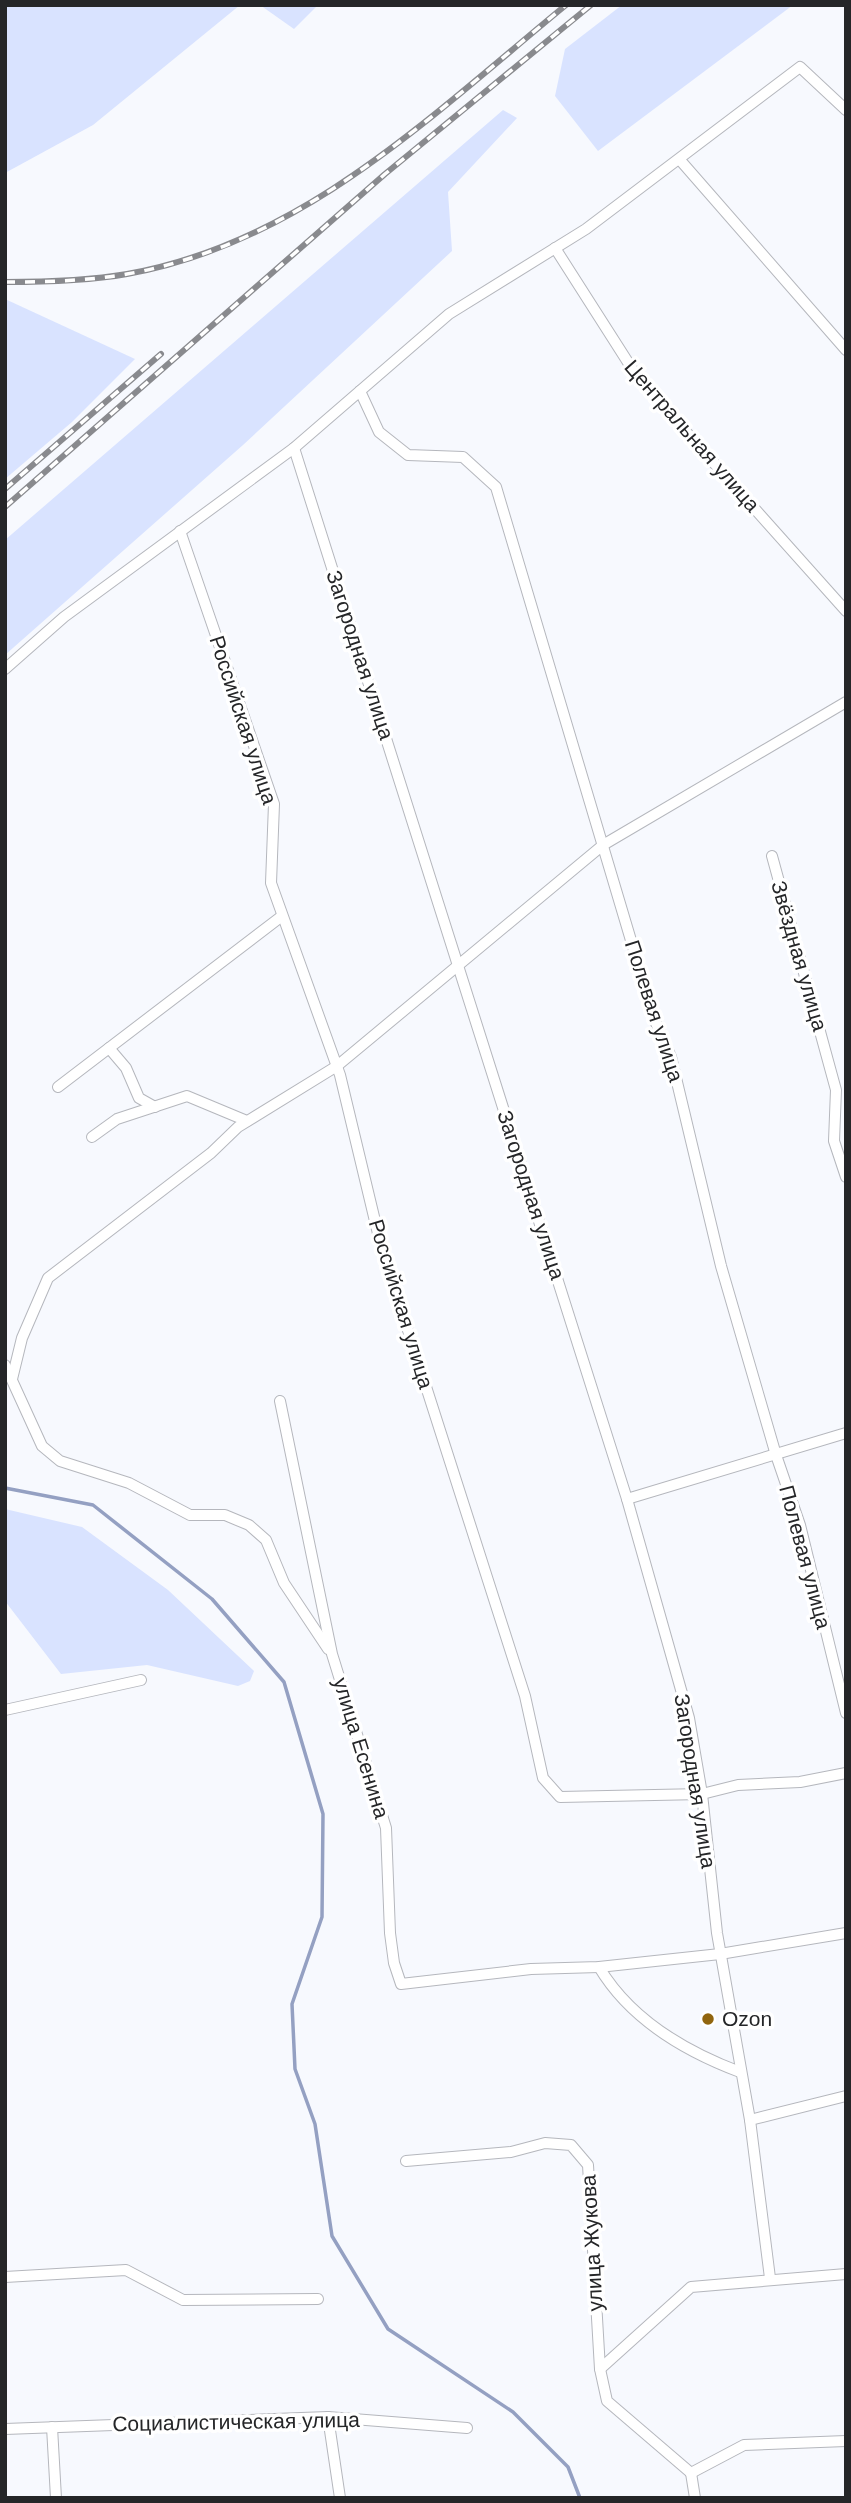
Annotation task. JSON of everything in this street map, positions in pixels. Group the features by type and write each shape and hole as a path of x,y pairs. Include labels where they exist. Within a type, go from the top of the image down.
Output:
{"street":[{"path":"5,669 64,617 294,448 449,314 555,248 680,160 800,67 846,110"},
{"path":"680,160 846,350"},
{"name":"Центральная улица","path":"555,248 638,378 846,611"},
{"name":"Полевая улица","path":"360,391 379,432 408,454 463,457 496,487 655,1021 671,1057 721,1266 776,1455 800,1525 846,1713"},
{"name":"Загородная улица","path":"294,448 627,1499 689,1718 702,1794 720,1954"},
{"name":"Российская улица","path":"180,531 274,804 271,883 337,1066 381,1246 525,1696 543,1778 561,1797 702,1794 738,1785 800,1782 846,1773"},
{"path":"12,1379 22,1338 48,1278 180,1178 247,1121 337,1066 603,845 846,702"},
{"name":"Звёздная улица","path":"772,856 836,1090 834,1141 846,1177"},
{"path":"58,1087 282,916"},
{"path":"109,1048 126,1068 139,1098 155,1107"},
{"path":"92,1137 117,1119 187,1096 247,1121"},
{"path":"5,1365 42,1446 60,1461 129,1483 190,1515 225,1516 249,1525 266,1540 284,1583 332,1654"},
{"name":"улица Есенина","path":"280,1401 332,1654 386,1828 390,1933 394,1963 401,1984 531,1969 599,1966 720,1954 846,1933"},
{"path":"627,1499 846,1433"},
{"path":"5,1710 141,1680"},
{"path":"720,1954 750,2120 769,2278"},
{"path":"599,1966 614,1991 652,2027 712,2062 740,2071"},
{"path":"750,2120 846,2096"},
{"name":"улица Жукова","path":"406,2161 511,2152 545,2143 571,2145 587,2165 600,2370 607,2402 691,2473"},
{"path":"5,2277 126,2270 183,2300 318,2300"},
{"path":"600,2370 691,2287 769,2278 846,2274"},
{"path":"328,2417 340,2498"},
{"name":"Социалистическая улица","path":"5,2429 328,2417 467,2428"},
{"path":"52,2427 56,2498"},
{"path":"695,2498 691,2473 744,2445 846,2441"}],"shaded area":[{"path":"5,5 240,5 93,125 5,173"},
{"path":"260,5 318,5 294,29"},
{"path":"622,5 793,5 598,151 555,96 565,49"},
{"path":"503,110 517,118 448,192 452,251 243,445 5,655 5,540"},
{"path":"5,299 135,359 72,422 5,479"},
{"path":"5,1509 82,1527 168,1590 254,1671 250,1681 238,1686 147,1665 61,1674 5,1601"}],"waterway":[{"path":"5,1488 93,1505 212,1599 284,1682 323,1814 322,1917 292,2004 295,2069 315,2124 332,2236 388,2329 513,2412 568,2467 580,2498"}],"railway":[{"path":"5,282 66,281 127,274 191,258 251,234 308,204 363,169 466,89 566,5"},
{"path":"5,507 385,174 591,5"},
{"path":"5,489 161,354"}],"place":[{"name":"Ozon","path":"708,2019"}]}
